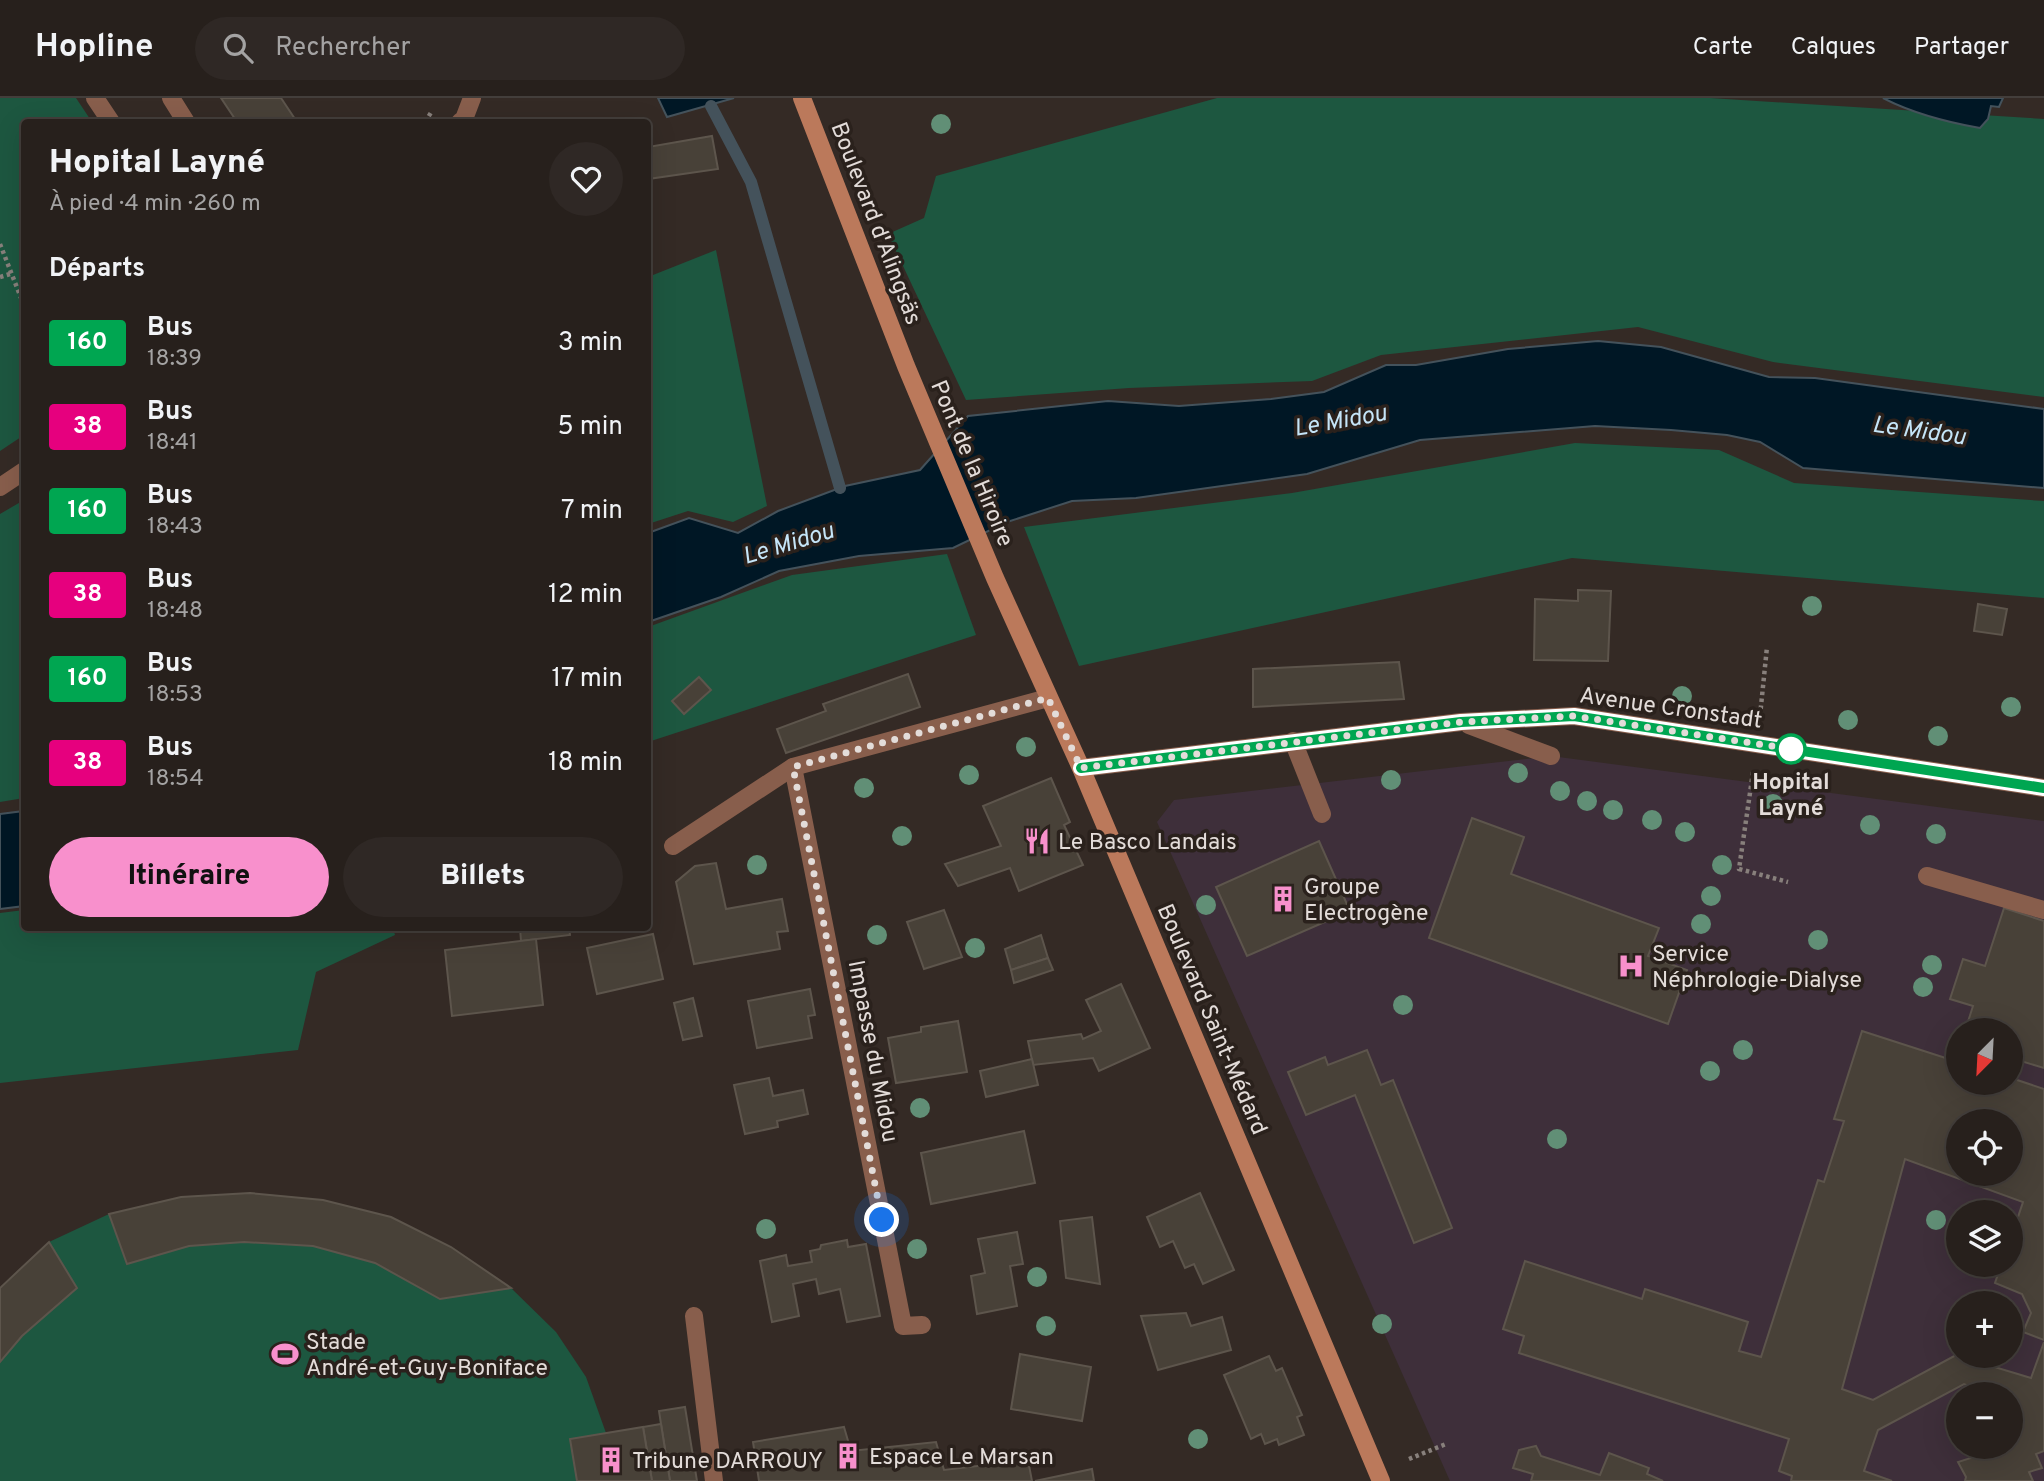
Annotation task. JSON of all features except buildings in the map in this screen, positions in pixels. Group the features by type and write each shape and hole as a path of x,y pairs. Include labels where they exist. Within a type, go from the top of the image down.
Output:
{"main road":[{"name":"Boulevard d'Alingsäs","path":"802,98 906,366"},
{"name":"Pont de la Hiroire","path":"906,366 995,578"},
{"name":"Boulevard Saint-Médard","path":"995,578 1081,768 1381,1481"}],"street":[{"path":"95,98 109,119"},
{"path":"171,98 184,119"},
{"path":"464,119 472,98"},
{"path":"0,487 21,473"},
{"path":"673,846 793,767 1048,698"},
{"name":"Avenue Cronstadt","path":"1081,768 1461,722 1574,716 2044,788"},
{"path":"1461,722 1551,756"},
{"path":"1293,741 1322,814"},
{"name":"Impasse du Midou","path":"793,767 902,1326 922,1325"},
{"path":"1927,876 2044,910"},
{"path":"694,1316 713,1481"}],"path":[{"path":"0,244 21,298"},
{"path":"0,277 10,274"},
{"path":"1759,722 1767,647"},
{"path":"1752,782 1739,869 1788,882"},
{"path":"1409,1459 1446,1444"}],"shaded area":[{"path":"1551,756 2044,821 2044,1481 1450,1481 1157,822 1174,800"}],"green space":[{"path":"0,98 76,98 90,119 21,119 21,437 0,451"},
{"path":"1217,98 1710,98 2044,119 2044,397 1773,362 1638,327 1381,355 1312,381 1129,388 966,400 888,234 924,218 936,176"},
{"path":"716,250 767,506 733,522 688,511 651,523 651,276"},
{"path":"1575,443 1719,450 1794,483 2044,501 2044,598 1572,558 1079,666 1024,527 1292,493"},
{"path":"21,502 21,798 0,802 0,514"},
{"path":"947,554 976,635 651,741 651,626 792,575"},
{"path":"21,910 21,931 394,931 395,935 316,972 298,1050 0,1083 0,913"},
{"name":"Stade André-et-Guy-Boniface","path":"181,1197 391,1217 451,1247 511,1288 556,1332 586,1377 606,1433 660,1424 659,1411 685,1407 697,1481 0,1481 0,1288 49,1242 109,1214"}],"water":[{"path":"658,98 734,98 667,117"},
{"path":"1883,98 2003,98 1999,107 1991,106 1988,119 1980,128 1930,117"},
{"name":"Le Midou","path":"1598,341 1661,347 1769,377 1815,378 2044,409 2044,488 1803,468 1760,442 1727,435 1671,430 1595,426 1420,440 1307,474 1136,498 1072,501 1007,522 953,548 859,556 779,571 721,597 651,621 651,532 689,518 738,533 778,511 845,486 920,470 968,416 1108,401 1179,406 1271,399 1324,392 1386,365 1416,365 1508,349"},
{"path":"21,811 21,906 0,909 0,814"}],"waterway":[{"path":"711,106 751,182 840,488"}],"bus line":[{"name":"160","path":"1081,768 1461,722 1574,716 2044,788"}],"place":[{"name":"Hopital Layné","path":"1791,749"},
{"name":"Le Basco Landais","path":"1037,841"},
{"name":"Groupe Electrogène","path":"1283,899"},
{"name":"Service Néphrologie-Dialyse","path":"1631,966"},
{"name":"Stade André-et-Guy-Boniface","path":"285,1354"},
{"name":"Espace Le Marsan","path":"848,1456"},
{"name":"Tribune DARROUY","path":"611,1460"}],"route":[{"path":"882,1220 793,767 1048,698 1081,768 1461,722 1574,716 1791,749"}]}
